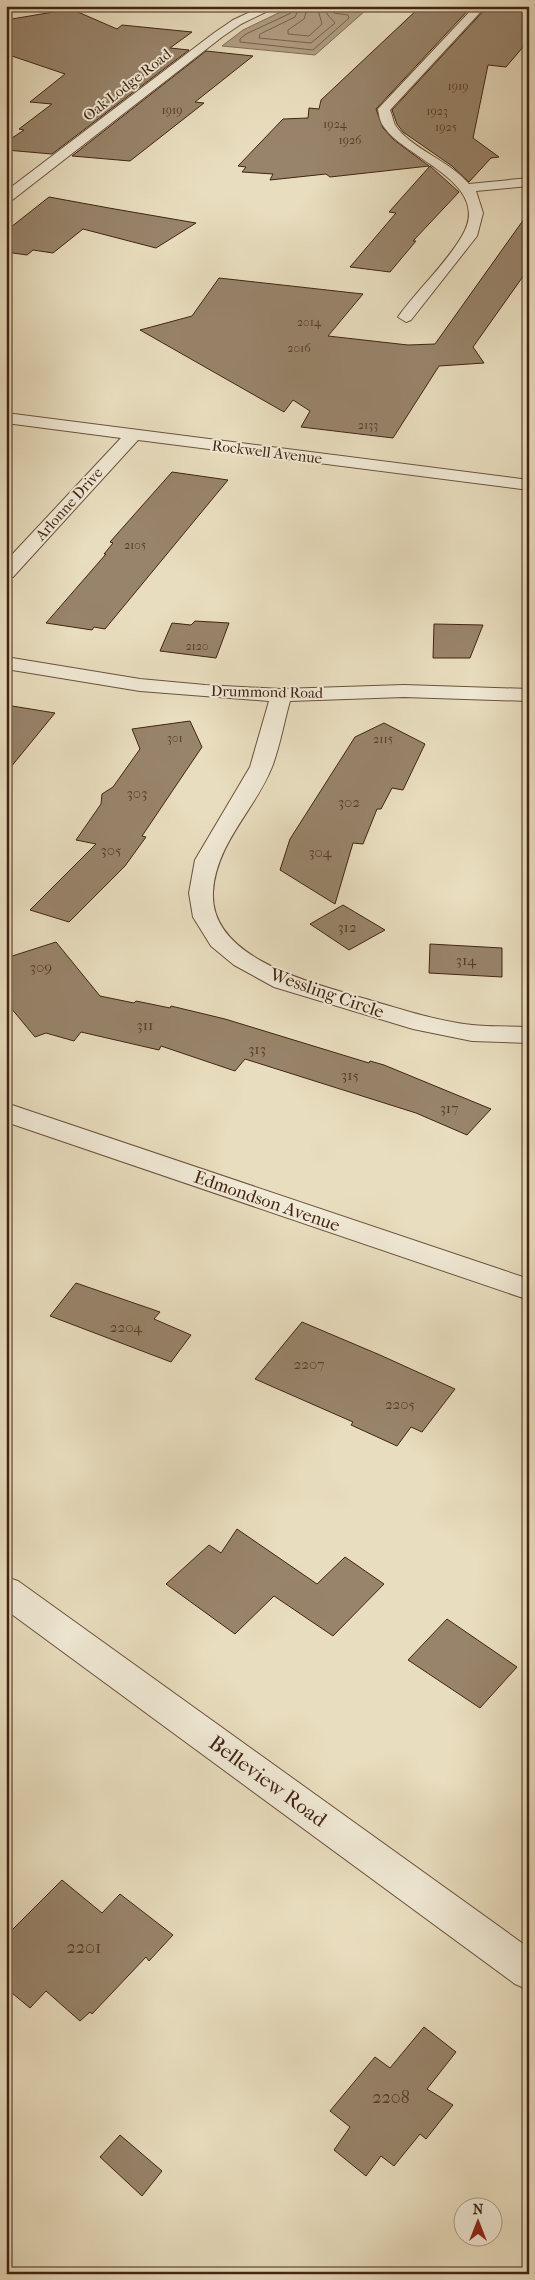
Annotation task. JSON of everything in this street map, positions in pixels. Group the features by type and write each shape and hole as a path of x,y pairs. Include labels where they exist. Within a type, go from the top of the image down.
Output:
{"street":[{"path":"6,11 19,6"},
{"name":"Oak Lodge Road","path":"6,198 218,34 237,22 273,6"},
{"path":"406,317 470,236 476,225 478,206 467,188 395,132 384,116 384,109 481,6"},
{"path":"467,188 529,182"},
{"name":"Rockwell Avenue","path":"6,418 529,485"},
{"name":"Arlonne Drive","path":"6,573 133,435"},
{"name":"Drummond Road","path":"6,662 140,684 281,695 404,691 529,695"},
{"name":"Wessling Circle","path":"281,695 261,766 207,860 201,893 205,917 220,941 243,960 283,982 403,1018 472,1034 529,1035"},
{"name":"Edmondson Avenue","path":"6,1112 529,1290"},
{"name":"Belleview Road","path":"6,1591 529,1972"}],"water":[{"path":"293,6 365,11 315,55 222,46 243,30"}],"building":[{"path":"421,6 472,6 376,109 383,128 394,140 429,166 330,177 326,174 270,180 273,174 242,172 246,167 238,166 283,119 308,118 309,108 319,109 321,100"},
{"path":"488,6 529,6 529,40 506,67 488,65 473,138 499,157 491,158 469,182 452,166 403,132 397,124 392,110"},
{"path":"71,9 117,29 122,25 192,32 170,48 189,50 52,154 6,150 6,142 24,130 19,129 52,104 30,102 65,74 6,54 6,20"},
{"path":"206,51 253,56 195,102 204,103 130,161 72,156"},
{"path":"430,166 459,192 413,241 416,241 390,272 350,267 396,213 389,212"},
{"path":"49,197 196,223 156,248 83,229 53,253 33,250 27,255 6,252 6,231"},
{"path":"529,212 529,268 473,347 484,363 439,366 393,438 301,427 310,411 293,400 284,412 140,330 192,316 219,278 363,294 328,336 408,345 435,344"},
{"path":"172,472 228,480 105,629 94,627 92,630 46,623 106,554 104,554 113,543 110,542"},
{"path":"195,621 229,623 216,658 160,651 172,623 191,625"},
{"path":"434,624 483,625 470,658 433,658"},
{"path":"6,705 55,713 6,773"},
{"path":"190,721 202,747 142,836 146,837 125,866 69,922 30,910 96,844 76,840 101,804 102,794 113,787 140,749 132,729"},
{"path":"384,723 425,744 403,790 392,788 381,809 377,809 363,844 353,843 335,904 280,870 290,839 355,737"},
{"path":"343,905 385,930 349,950 310,924"},
{"path":"56,942 100,996 134,1003 136,1001 170,1008 171,1006 225,1019 369,1063 370,1061 384,1065 491,1109 467,1135 416,1113 245,1059 235,1071 161,1046 159,1050 81,1032 74,1041 46,1033 35,1037 6,1002 6,958"},
{"path":"430,944 502,948 502,977 429,973"},
{"path":"76,1283 160,1312 154,1319 191,1335 171,1362 50,1316"},
{"path":"302,1322 455,1389 422,1432 411,1427 397,1446 351,1425 353,1422 255,1379"},
{"path":"237,1529 317,1584 345,1557 384,1584 333,1636 274,1596 235,1634 166,1584 209,1545 221,1553"},
{"path":"447,1619 517,1667 480,1708 408,1660"},
{"path":"62,1880 102,1913 120,1894 173,1935 149,1961 146,1957 92,2014 90,2012 80,2021 46,1991 30,2008 6,1988 6,1936"},
{"path":"424,2027 456,2052 427,2089 453,2105 426,2139 420,2134 394,2166 381,2156 366,2176 334,2150 350,2127 330,2111 375,2057 390,2068"},
{"path":"120,2135 162,2171 142,2196 100,2157"}]}
